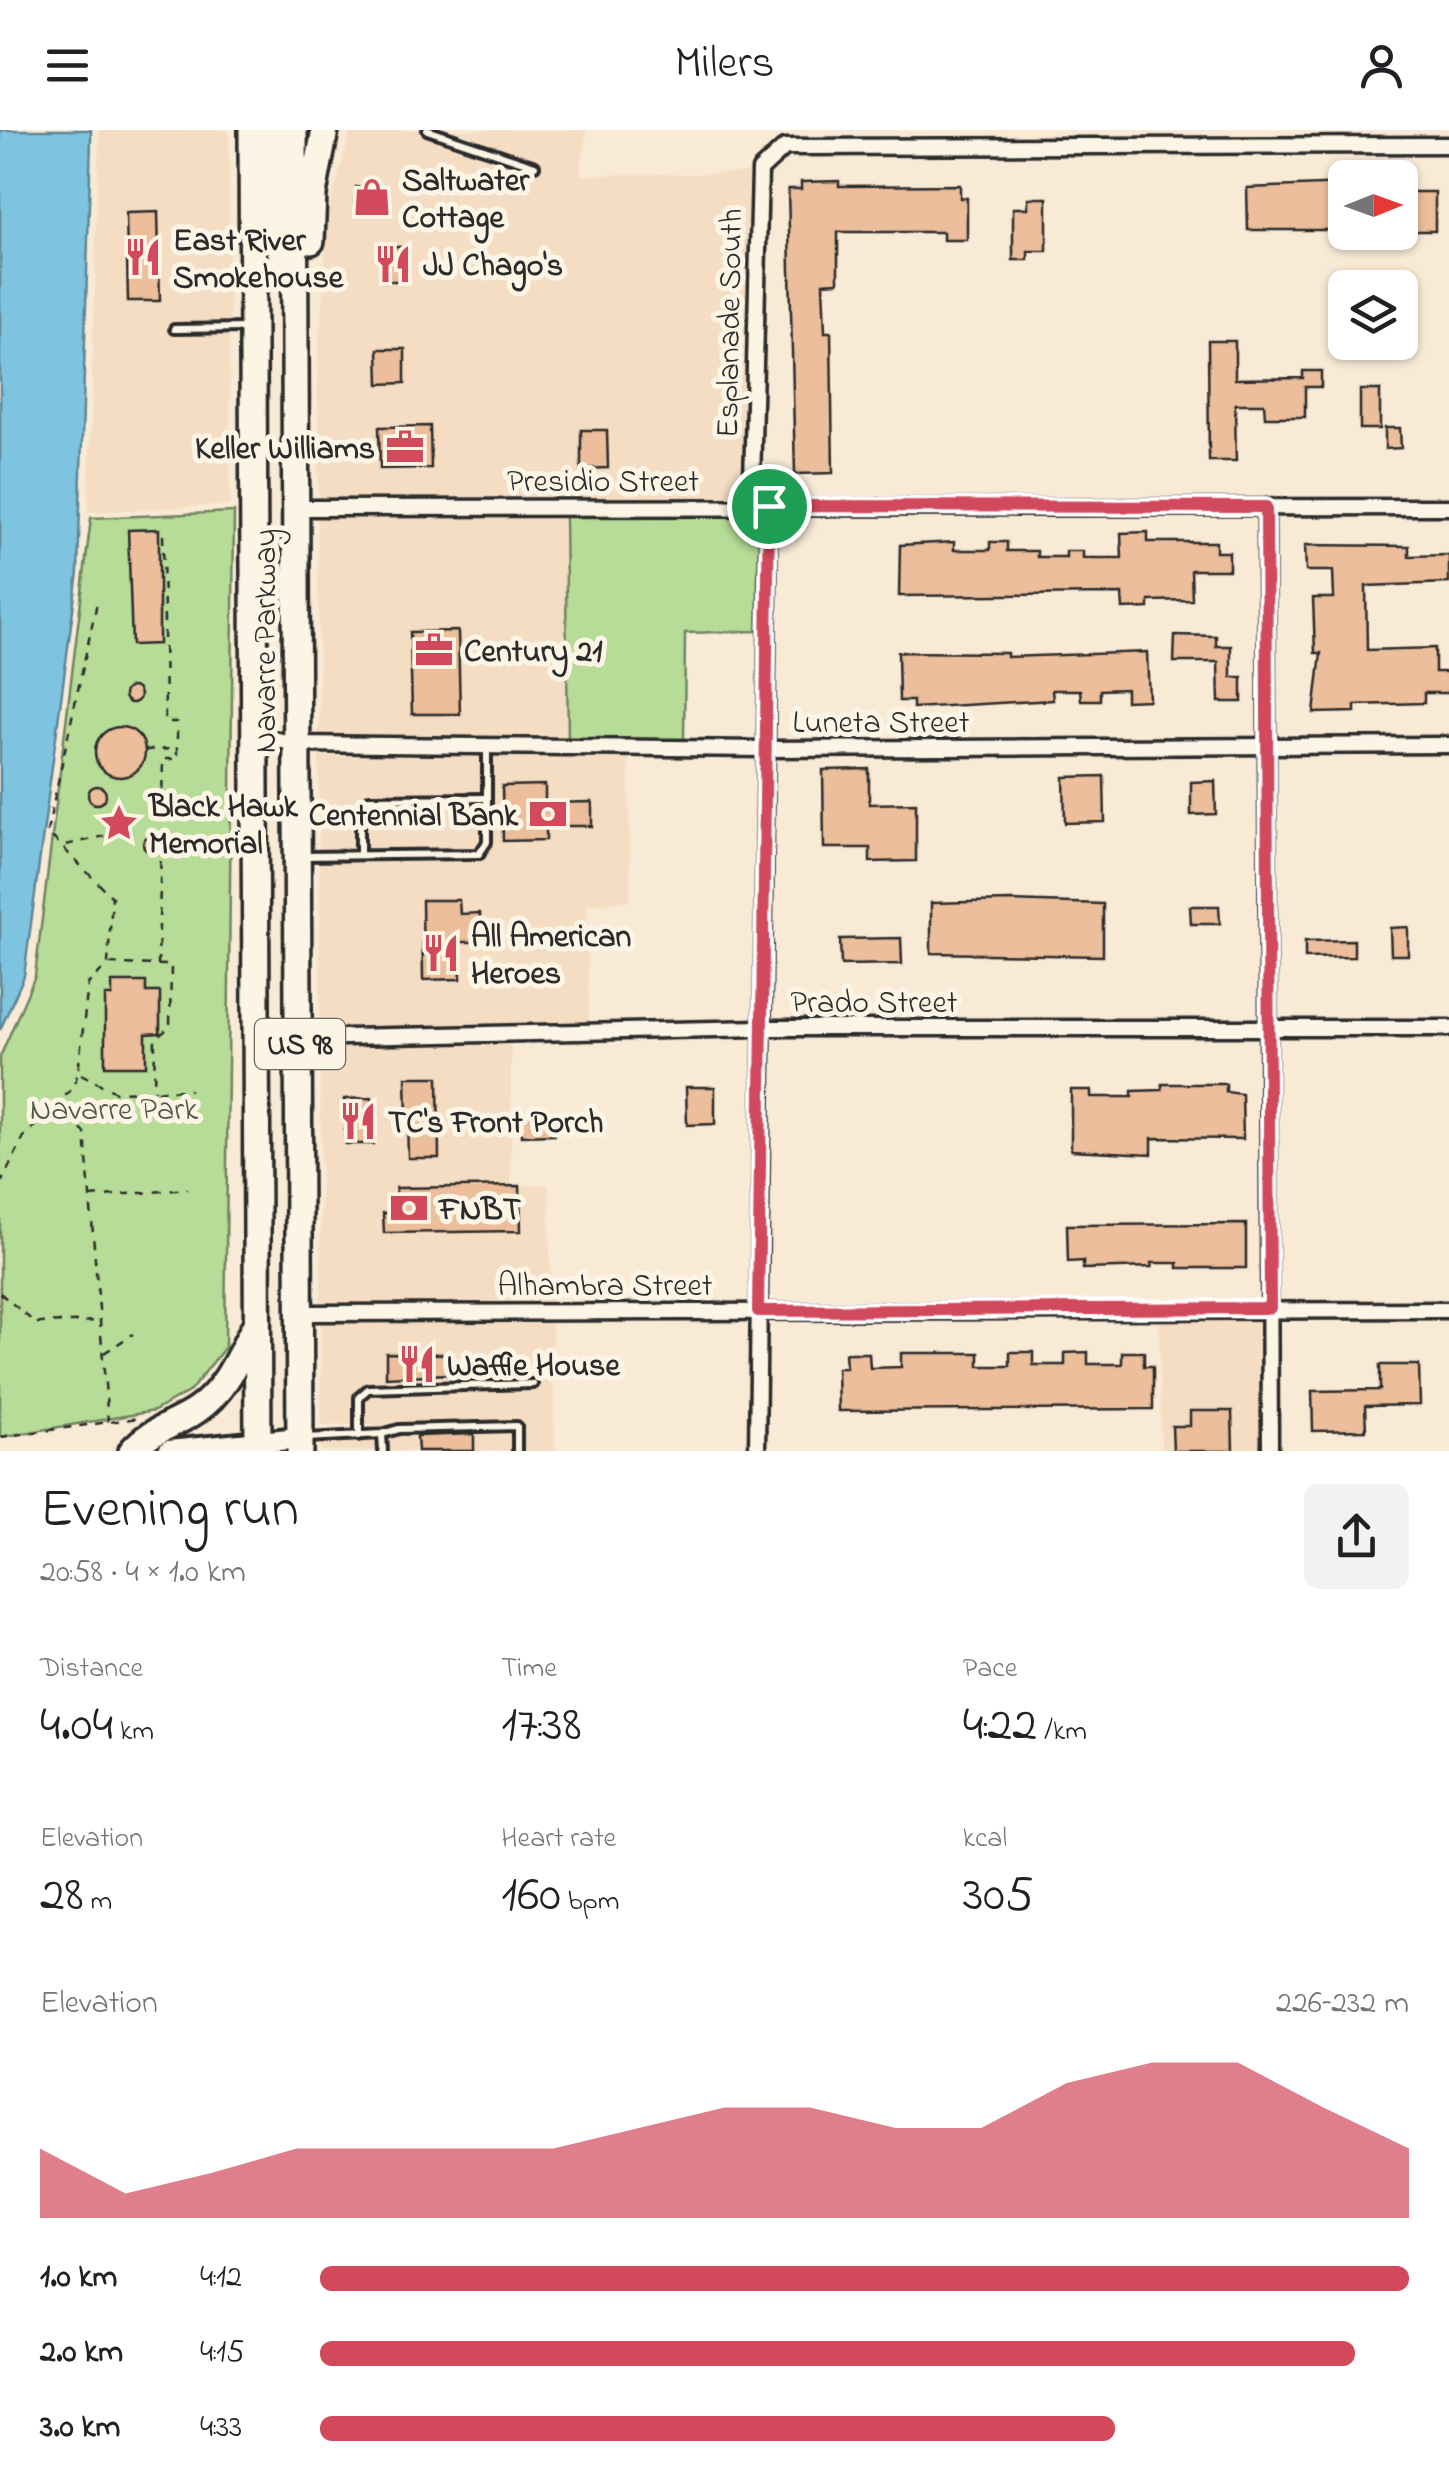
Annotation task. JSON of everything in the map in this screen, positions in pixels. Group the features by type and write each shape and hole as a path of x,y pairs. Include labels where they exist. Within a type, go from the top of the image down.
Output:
{"highway":[{"name":"Navarre Parkway","path":"252,130 258,1447"},
{"path":"274,130 274,226 295,308"},
{"name":"Navarre Parkway","path":"294,130 300,1445"},
{"path":"297,508 313,459 312,216 326,130"},
{"path":"132,1451 148,1433 182,1420 214,1396 257,1322"}],"main road":[{"path":"169,1451 300,1445"}],"street":[{"name":"Esplanade South","path":"769,506 752,482 755,244 760,170 785,147 1449,146"},
{"path":"757,1451 769,506"},
{"path":"1266,507 1270,1451"},
{"name":"Presidio Street","path":"297,508 1449,507"},
{"name":"Luneta Street","path":"254,735 297,744 765,749 1449,745"},
{"name":"Prado Street","path":"300,1038 760,1028 1449,1028"},
{"name":"Alhambra Street","path":"300,1314 1449,1310"}],"lane":[{"path":"427,130 535,166"},
{"path":"174,328 253,328"},
{"path":"298,856 480,854 487,842 487,746"},
{"path":"360,855 360,810 369,799 487,798"},
{"path":"358,1436 359,1396 368,1389 533,1384"},
{"path":"300,1445 398,1429 517,1426 517,1451"},
{"path":"382,1434 383,1451"}],"path":[{"path":"158,964 163,759 177,758 177,722 165,722 163,531"},
{"path":"0,1185 24,1137 73,1088 88,984 108,964 112,897 47,832 98,598"},
{"path":"145,750 177,749"},
{"path":"64,845 104,836"},
{"path":"108,964 171,964 170,1027 155,1039 154,1091"},
{"path":"78,1073 115,1092 190,1090"},
{"path":"56,1107 85,1133 108,1422"},
{"path":"90,1198 188,1189"},
{"path":"0,1293 36,1323 100,1320"},
{"path":"103,1354 134,1334"},
{"path":"0,1438 149,1417"}],"shaded area":[{"path":"99,130 229,130 230,505 88,512"},
{"path":"351,130 587,130 580,175 749,173 742,482 751,498 318,500 318,357 329,209"},
{"path":"565,516 568,739 319,739 318,517"},
{"path":"319,756 629,757 630,901 587,904 589,1023 320,1028"},
{"path":"511,1042 511,1186 549,1185 551,1304 321,1305 320,1046"},
{"path":"1159,1317 1259,1317 1260,1451 1161,1451"},
{"path":"552,1321 555,1451 321,1451 321,1442 376,1440 375,1424 321,1425 321,1322"}],"green space":[{"name":"Navarre Park","path":"234,512 225,1347 190,1391 154,1411 0,1437 0,1057 35,976 91,518"},
{"path":"759,515 757,631 685,633 684,740 568,739 565,516"}],"water":[{"path":"0,130 91,130 91,138 78,572 24,976 0,1030"}],"building":[{"path":"839,181 839,186 960,185 960,198 967,198 967,240 943,240 943,232 838,232 838,282 823,283 825,332 831,332 833,473 795,474 788,189 801,189 801,182"},
{"path":"1328,185 1328,230 1248,230 1247,188"},
{"name":"Saltwater Cottage","path":"356,187 384,191 382,208 354,204"},
{"path":"1418,192 1435,192 1435,231 1418,231"},
{"path":"1028,198 1047,198 1047,251 1028,251 1028,260 1013,260 1013,208 1028,208"},
{"name":"East River Smokehouse","path":"158,212 160,301 128,301 126,213"},
{"name":"JJ Chago's","path":"383,247 402,247 402,281 383,281"},
{"path":"1208,341 1235,341 1235,379 1303,378 1303,371 1321,371 1321,387 1305,387 1305,417 1265,417 1264,404 1235,404 1236,461 1209,461"},
{"path":"378,349 405,349 405,383 379,384"},
{"path":"1360,390 1380,390 1380,429 1360,429"},
{"name":"Keller Williams","path":"430,426 431,468 380,469 379,427"},
{"path":"1385,428 1400,428 1401,448 1385,449"},
{"path":"581,430 607,430 608,468 581,469"},
{"path":"159,529 159,644 132,645 128,530"},
{"path":"1148,532 1148,542 1216,542 1216,552 1229,552 1229,570 1191,570 1192,600 1149,601 1149,608 1123,609 1122,594 899,596 900,545 954,542 954,550 990,550 990,542 1007,542 1007,551 1037,551 1037,557 1066,557 1066,551 1083,551 1083,558 1122,558 1121,533"},
{"path":"1305,545 1409,546 1409,556 1449,555 1449,583 1366,586 1367,650 1435,648 1435,672 1449,672 1449,693 1424,693 1424,703 1355,705 1355,712 1314,713 1321,653 1315,653 1313,598 1334,598 1333,571 1306,571"},
{"path":"458,631 460,714 412,714 410,632"},
{"path":"1175,635 1216,636 1216,646 1231,646 1231,677 1242,677 1242,702 1219,702 1218,662 1174,662"},
{"path":"898,652 1007,653 1007,657 1147,652 1149,700 1126,701 1126,689 1100,690 1100,700 1081,700 1080,690 1052,690 1053,700 913,708 913,701 899,701"},
{"path":"132,687 140,695 132,703 124,695"},
{"path":"120,727 138,734 145,752 138,770 120,777 102,770 95,752 102,734"},
{"path":"869,769 869,804 916,803 916,861 870,862 870,848 824,848 823,770"},
{"path":"1104,776 1105,822 1065,823 1064,777"},
{"path":"1215,781 1216,814 1191,815 1191,782"},
{"name":"Centennial Bank","path":"545,785 545,803 592,802 592,826 546,826 546,840 503,841 502,786"},
{"path":"97,786 106,795 97,804 88,795"},
{"path":"151,836 159,844 151,852 143,844"},
{"path":"422,900 459,900 460,914 480,913 480,942 460,942 461,979 423,980"},
{"path":"931,903 1103,904 1103,956 931,953"},
{"path":"1190,906 1219,906 1220,924 1191,924"},
{"path":"1408,927 1408,955 1391,955 1390,928"},
{"path":"901,938 902,964 841,965 840,939"},
{"path":"1354,940 1354,957 1305,958 1305,941"},
{"path":"112,982 146,982 146,992 160,992 160,1033 146,1034 146,1066 105,1066 105,996 112,996"},
{"path":"406,1077 438,1077 439,1158 408,1158"},
{"path":"1162,1084 1226,1084 1226,1092 1242,1094 1243,1139 1152,1138 1152,1154 1071,1150 1071,1090 1091,1090 1091,1097 1132,1097 1132,1091 1162,1090"},
{"path":"686,1087 715,1087 715,1124 687,1125"},
{"name":"TC's Front Porch","path":"372,1098 373,1144 345,1144 344,1099"},
{"path":"554,1114 554,1135 521,1136 521,1115"},
{"path":"520,1186 521,1231 384,1233 383,1213 396,1213 396,1188"},
{"path":"1246,1224 1246,1268 1178,1268 1178,1263 1151,1263 1152,1267 1083,1269 1083,1261 1068,1262 1067,1225"},
{"path":"1010,1352 1033,1352 1033,1365 1065,1365 1065,1353 1088,1352 1088,1364 1122,1364 1122,1352 1144,1352 1144,1366 1153,1366 1153,1409 838,1411 837,1368 846,1368 845,1353 869,1353 870,1368 901,1367 901,1353 979,1353 979,1366 1010,1366"},
{"name":"Waffle House","path":"386,1353 449,1354 449,1374 386,1377"},
{"path":"1380,1365 1419,1365 1420,1405 1365,1406 1366,1430 1313,1431 1312,1391 1380,1390"},
{"path":"1190,1411 1232,1411 1233,1451 1173,1451 1172,1426 1190,1426"},
{"path":"474,1434 474,1451 418,1451 417,1436"}],"place":[{"name":"Saltwater Cottage","path":"372,197"},
{"name":"East River Smokehouse","path":"143,257"},
{"name":"JJ Chago's","path":"393,264"},
{"name":"Keller Williams","path":"405,447"},
{"name":"Century 21","path":"434,650"},
{"name":"Centennial Bank","path":"548,814"},
{"name":"Black Hawk Memorial","path":"119,823"},
{"name":"All American Heroes","path":"441,953"},
{"name":"TC's Front Porch","path":"358,1121"},
{"name":"FNBT","path":"409,1208"},
{"name":"Waffle House","path":"417,1364"}],"route":[{"path":"769,506 1266,507 1270,1308 758,1311 769,506"}]}
